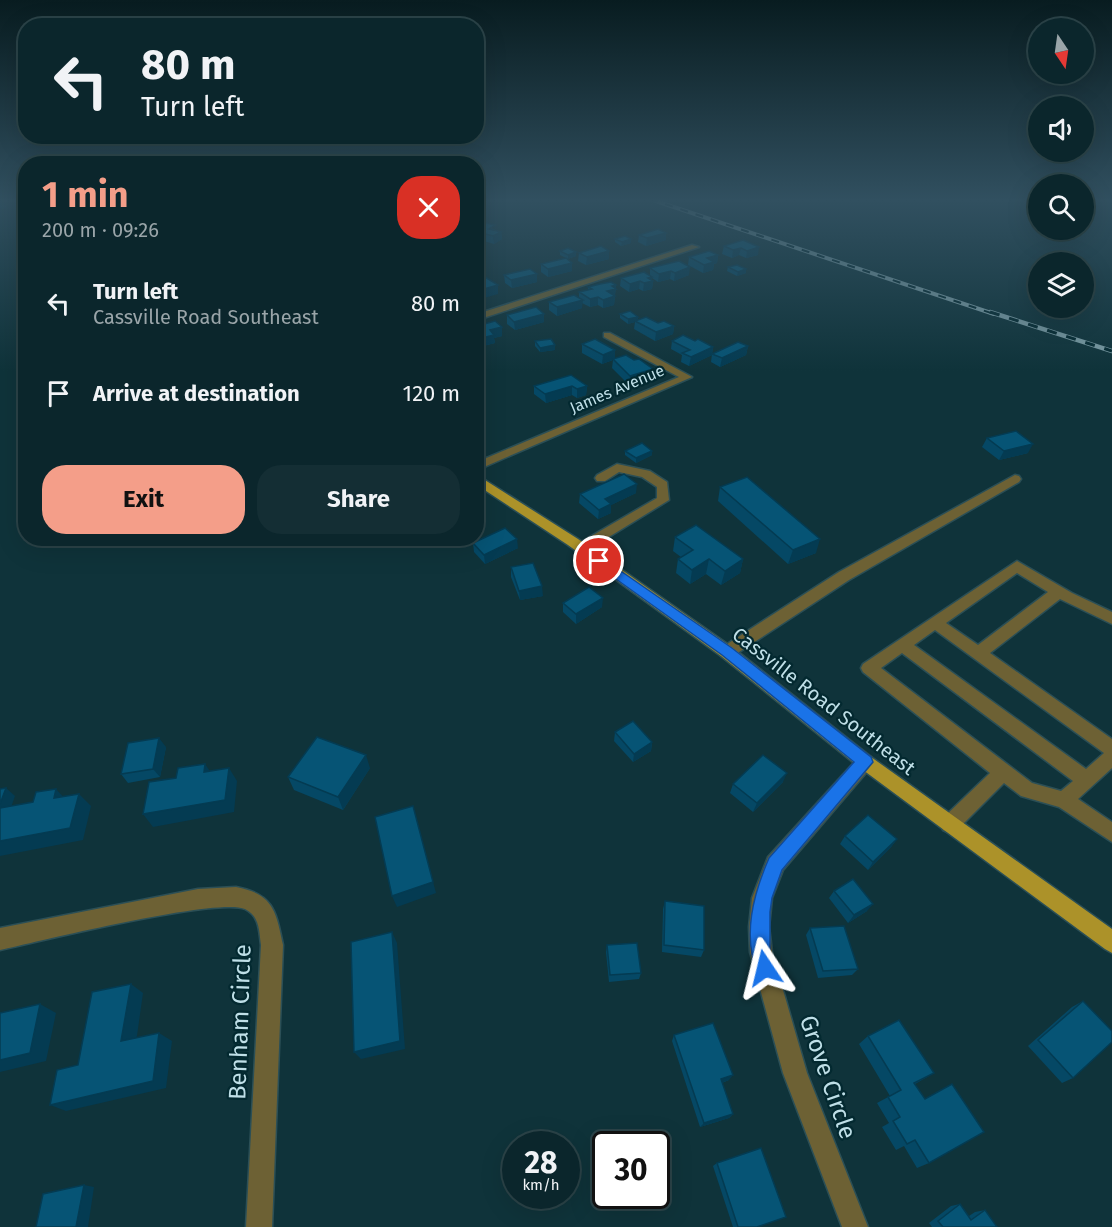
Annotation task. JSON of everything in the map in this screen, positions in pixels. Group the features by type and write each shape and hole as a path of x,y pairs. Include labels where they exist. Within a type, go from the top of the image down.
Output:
{"main road":[{"name":"Cassville Road Southeast","path":"484,484 581,548 727,651 865,762 1112,942"}],"street":[{"path":"484,315 666,256"},
{"name":"James Avenue","path":"484,463 687,377 607,335"},
{"path":"581,548 663,500 663,484 646,474 617,468 601,478"},
{"path":"727,651 844,576 1015,479"},
{"path":"1112,618 1059,592 1017,566 869,668 1027,790 1064,800 1112,833"},
{"path":"978,654 1059,592"},
{"path":"934,622 1110,747 1086,780 1064,800"},
{"path":"902,645 1086,780"},
{"name":"Grove Circle","path":"855,1227 795,1073 760,952 759,927 762,898 775,864 865,762"},
{"path":"950,824 1003,772"},
{"name":"Benham Circle","path":"0,939 198,899 230,896 252,901 267,916 272,945 259,1227"}],"building":[{"path":"713,256 707,258 714,262 704,265 689,257"},
{"path":"566,258 572,263 548,269 541,264"},
{"path":"679,261 690,267 675,273 671,271 659,274 650,268"},
{"path":"737,265 746,269 738,272 728,267"},
{"path":"530,269 537,274 511,280 504,275"},
{"path":"644,272 652,277 648,278 653,281 630,284 621,278"},
{"path":"485,277 498,285 484,289"},
{"path":"611,282 616,285 612,286 616,289 607,291 615,296 603,300 598,297 590,299 579,292 592,289 588,287"},
{"path":"574,295 583,300 557,307 549,302"},
{"path":"536,307 544,314 514,322 507,315"},
{"path":"630,311 638,317 628,319 620,314"},
{"path":"646,317 658,323 664,321 674,326 656,332 635,321"},
{"path":"495,321 502,327 490,330 494,335 484,338 484,324"},
{"path":"683,335 695,341 698,339 713,347 691,357 682,353 690,350 672,341"},
{"path":"551,339 555,345 540,348 535,341"},
{"path":"595,339 615,350 603,355 582,344"},
{"path":"738,342 748,346 722,358 712,354"},
{"path":"626,355 634,360 639,359 653,369 630,376 613,359"},
{"path":"571,375 587,386 577,389 572,386 545,394 534,386"},
{"path":"1016,431 1033,444 1004,451 987,438"},
{"path":"642,443 652,451 636,458 625,451"},
{"path":"624,474 637,484 605,499 611,504 599,510 580,494"},
{"path":"747,477 820,539 793,550 720,487"},
{"path":"696,525 743,559 725,571 709,559 692,570 678,559 693,550 675,537"},
{"path":"505,528 517,539 484,555 476,546 484,546 484,538"},
{"path":"533,563 542,586 519,591 511,567"},
{"path":"589,587 603,598 576,614 563,603"},
{"path":"633,721 652,742 634,754 615,732"},
{"path":"317,737 366,755 338,797 288,777"},
{"path":"159,738 153,769 121,774 128,743"},
{"path":"763,755 787,773 757,803 733,784"},
{"path":"205,764 204,772 229,768 225,800 143,814 149,782 176,778 178,768"},
{"path":"6,788 0,804 0,789"},
{"path":"56,789 54,798 79,794 70,828 0,841 0,808 33,802 36,792"},
{"path":"413,806 433,882 392,896 375,817"},
{"path":"868,815 897,839 873,862 845,836"},
{"path":"853,879 873,904 854,915 834,891"},
{"path":"665,901 704,906 704,950 664,945"},
{"path":"844,926 858,969 823,971 810,928"},
{"path":"392,932 400,1041 354,1052 351,942"},
{"path":"637,943 641,973 610,975 607,945"},
{"path":"131,984 121,1041 159,1033 153,1081 50,1105 57,1070 78,1065 92,992"},
{"path":"1083,1001 1112,1031 1112,1042 1073,1078 1038,1040"},
{"path":"40,1004 30,1053 0,1060 0,1013"},
{"path":"899,1020 934,1073 914,1083 925,1099 952,1084 984,1132 929,1163 915,1140 907,1144 893,1121 900,1117 888,1097 901,1090 868,1036"},
{"path":"713,1023 733,1075 721,1079 733,1114 704,1123 674,1035"},
{"path":"761,1148 786,1217 757,1227 738,1227 717,1163"},
{"path":"84,1185 76,1227 36,1227 43,1194"},
{"path":"960,1204 971,1220 985,1210 997,1227 943,1227 938,1221"}],"railway":[{"path":"821,256 994,314"},
{"path":"990,312 1112,351"}],"route":[{"path":"599,561 727,651 865,762 775,864 762,898 759,927 760,952 765,968"}]}
